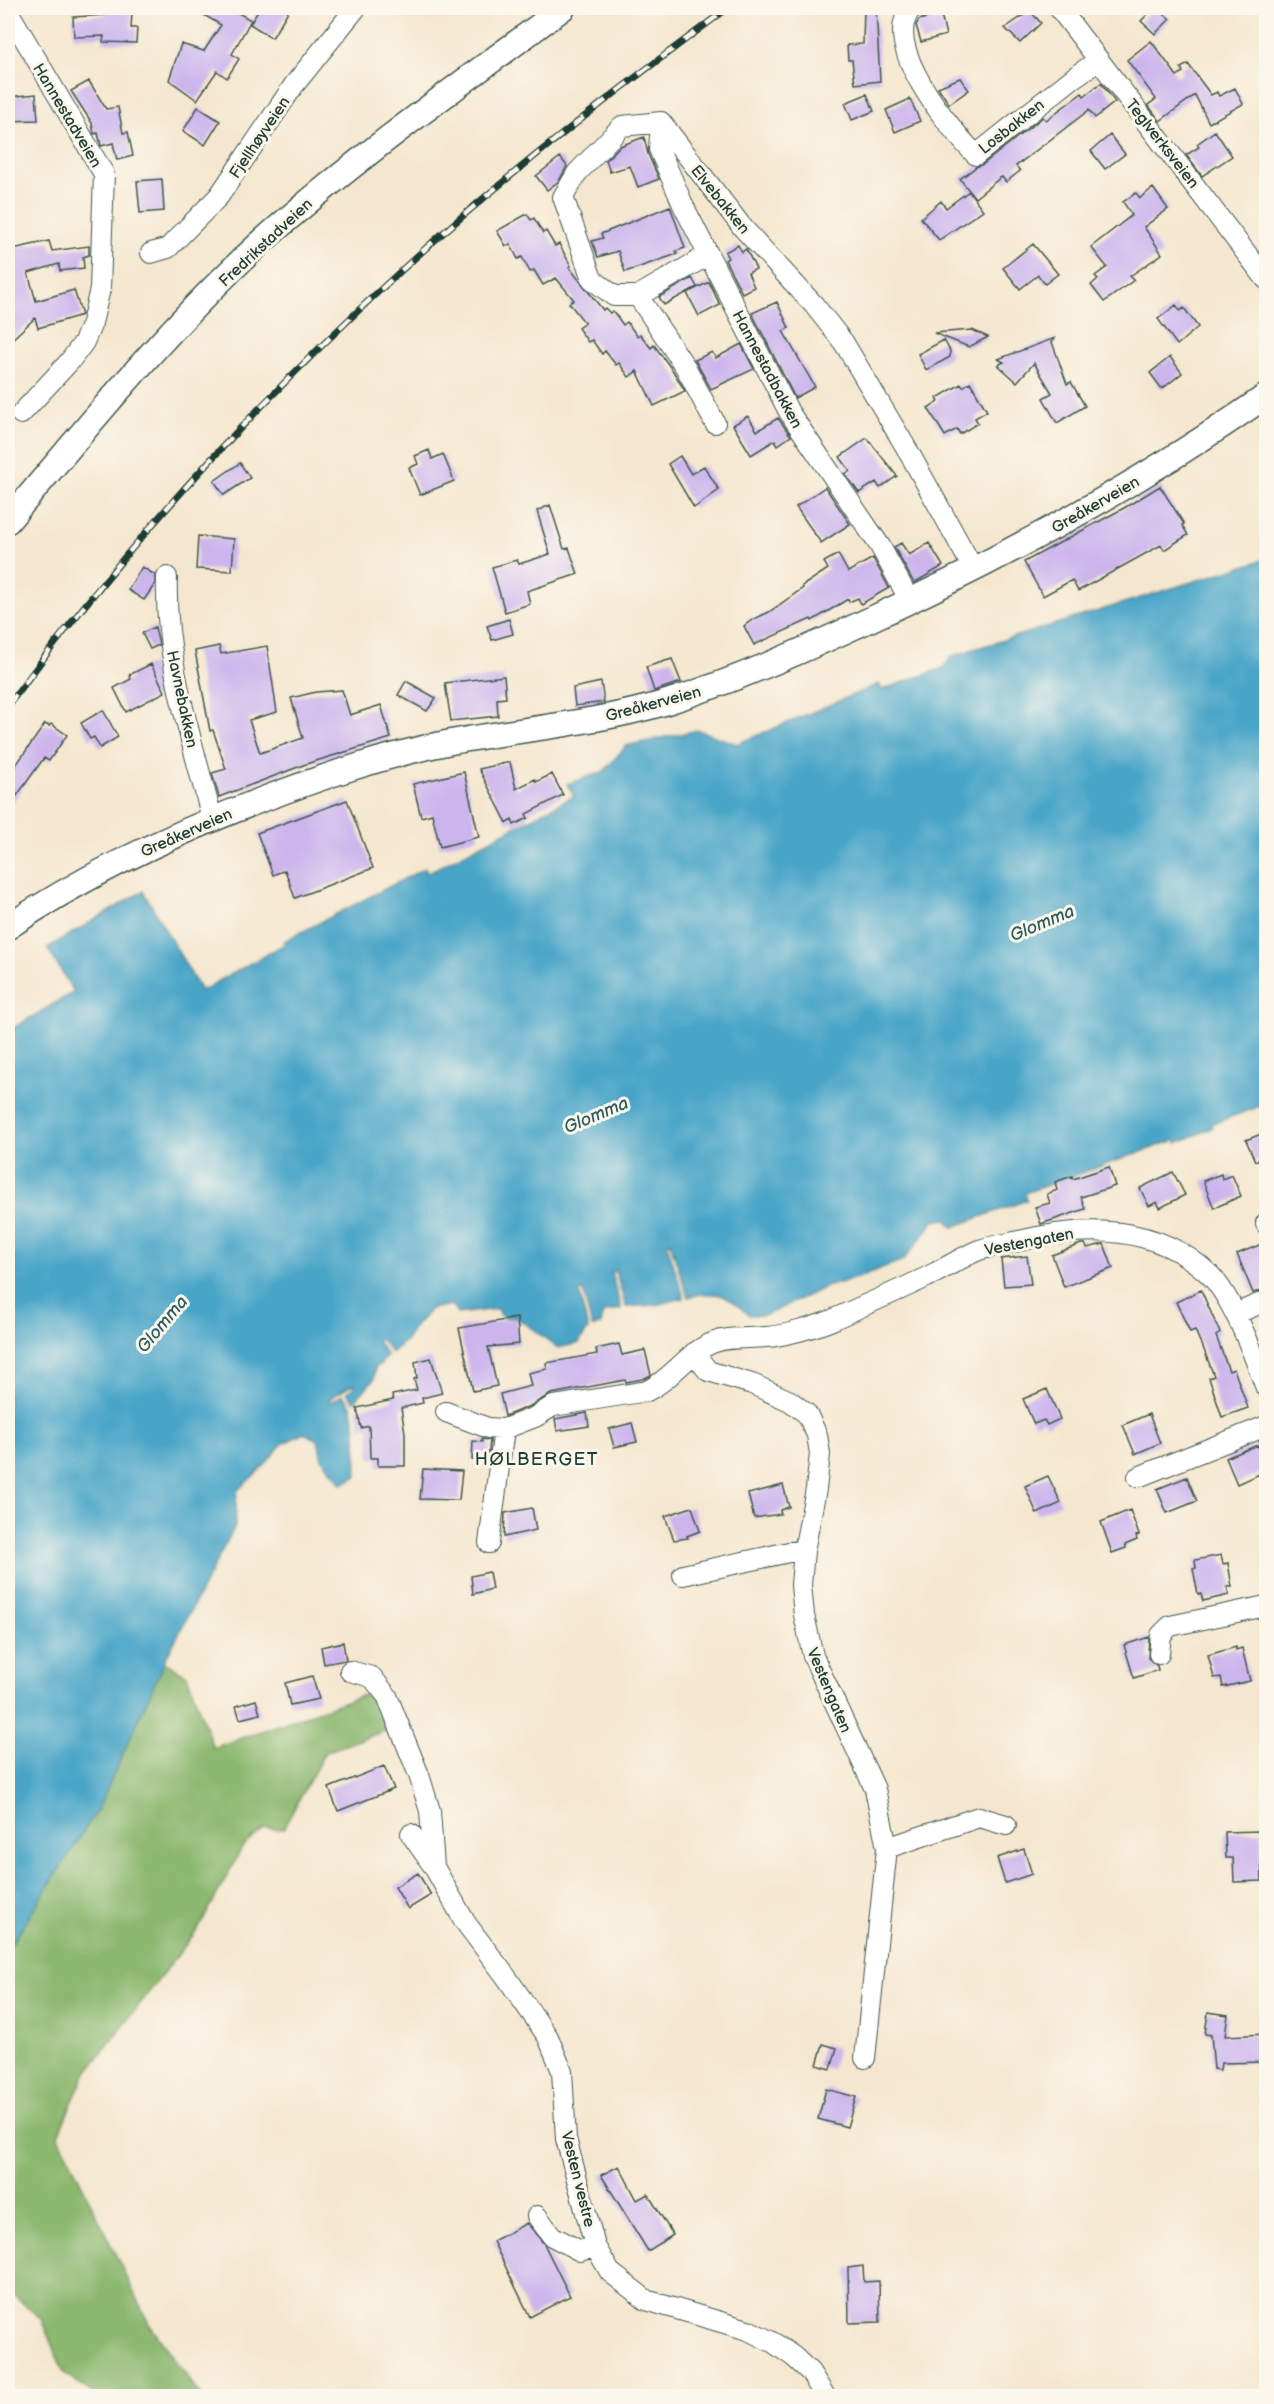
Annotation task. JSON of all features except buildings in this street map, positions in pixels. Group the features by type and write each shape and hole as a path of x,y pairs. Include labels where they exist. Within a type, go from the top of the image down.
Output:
{"main road":[{"name":"Fredrikstadveien","path":"8,521 155,348 257,247 313,197 371,151 563,8"},
{"name":"Greåkerveien","path":"8,927 101,872 212,819 331,773 445,743 621,714 669,701 771,664 974,570 1120,491 1266,396"}],"street":[{"name":"Fjellhøyveien","path":"151,253 168,248 219,196 294,85 356,8"},
{"name":"Losbakken","path":"912,8 907,13 903,32 909,60 922,86 961,140 976,155 1099,60"},
{"name":"Teglverksveien","path":"1059,8 1266,279"},
{"name":"Hannestadveien","path":"8,11 104,174 100,289 92,323 84,342 70,361 21,414"},
{"name":"Hannestadbakken","path":"661,122 659,149 708,255 789,412 880,546 910,601"},
{"path":"661,122 622,126 577,173 562,197 592,279 614,296 638,296 708,255"},
{"name":"Elvebakken","path":"661,122 743,228 814,306 844,343 907,449 974,570"},
{"path":"638,296 686,368 715,423"},
{"name":"Havnebakken","path":"167,577 167,613 185,722 212,819"},
{"name":"Vestengaten","path":"504,1429 535,1417 553,1406 647,1391 660,1385 694,1353 712,1343 734,1337 768,1337 825,1323 979,1251 1050,1234 1090,1230 1125,1234 1161,1242 1185,1254 1212,1277 1235,1314 1266,1388"},
{"path":"1235,1314 1266,1301"},
{"name":"Vestengaten","path":"694,1353 708,1371 752,1384 790,1401 807,1414 816,1435 820,1454 804,1551 801,1585 804,1615 813,1656 875,1790 887,1848 865,2058"},
{"path":"446,1412 488,1428 504,1429 489,1543"},
{"path":"1138,1478 1266,1426"},
{"path":"683,1575 789,1552 804,1551"},
{"path":"1159,1654 1161,1635 1170,1626 1266,1606"},
{"path":"350,1671 372,1677 387,1696 419,1775 430,1811 435,1867"},
{"path":"887,1848 979,1817 1006,1825"},
{"name":"Vesten vestre","path":"411,1834 435,1867 465,1922 548,2037 562,2071 566,2139 595,2246 610,2272 646,2300 748,2330 774,2343 810,2372 825,2397"},
{"path":"537,2216 552,2236 580,2251 595,2246"}],"green space":[{"path":"164,1662 187,1675 213,1748 366,1694 384,1706 393,1728 325,1752 283,1829 265,1828 243,1846 200,1926 84,2076 58,2135 149,2324 201,2396 97,2396 64,2373 41,2319 8,2290 8,1949 98,1809"}],"water":[{"name":"Glomma","path":"1266,559 1266,1104 1212,1124 1212,1128 1177,1143 1175,1140 1025,1193 1027,1200 953,1227 946,1219 934,1221 904,1260 857,1278 828,1286 766,1315 749,1315 728,1298 715,1294 688,1297 670,1242 667,1244 684,1298 655,1305 626,1307 615,1271 611,1272 621,1309 603,1313 601,1325 592,1327 583,1291 579,1292 588,1329 579,1343 558,1348 516,1317 503,1318 497,1309 457,1314 452,1305 430,1309 407,1339 391,1353 381,1339 377,1341 387,1356 380,1365 376,1365 374,1379 354,1402 347,1392 354,1387 353,1384 329,1399 331,1402 343,1395 352,1407 356,1431 357,1476 342,1484 322,1459 318,1440 304,1433 282,1444 264,1466 237,1491 235,1526 164,1662 98,1809 8,1949 8,1038 13,1028 74,992 47,948 143,891 201,991 285,944 284,941 425,868 427,873 574,796 567,784 603,772 626,746 698,730 737,744 879,684 882,690 943,668 952,656"}],"railway":[{"path":"8,706 101,586 150,528 200,471 306,361 416,257 491,192 608,98 728,8"}],"district":[{"name":"HØLBERGET","path":"537,1459"}]}
